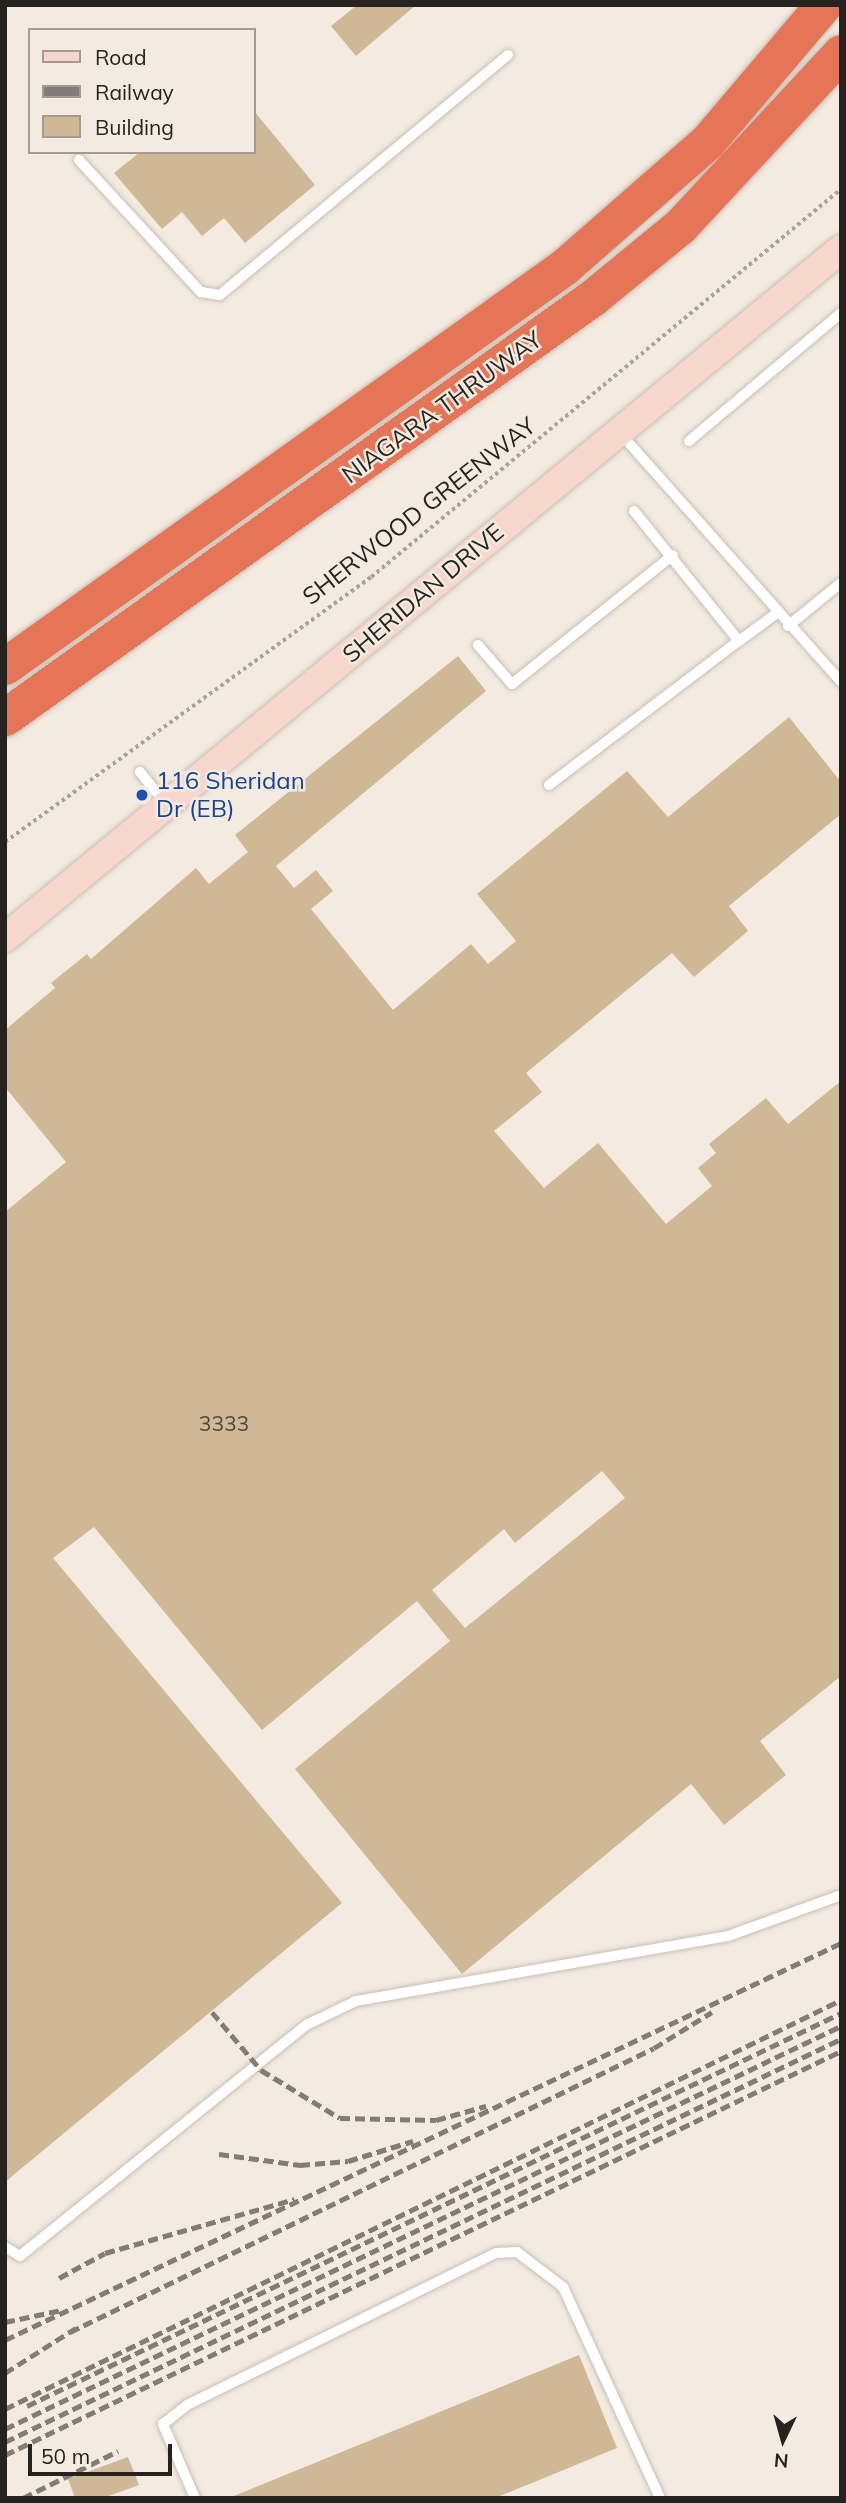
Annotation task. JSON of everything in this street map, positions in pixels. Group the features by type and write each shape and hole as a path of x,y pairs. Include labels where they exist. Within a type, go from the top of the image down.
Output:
{"highway":[{"name":"NIAGARA THRUWAY","path":"5,666 564,267 706,142 823,5"},
{"name":"NIAGARA THRUWAY","path":"5,716 592,298 680,226 841,53"}],"main road":[{"name":"SHERIDAN DRIVE","path":"8,930 166,805 841,249"}],"lane":[{"path":"79,160 201,292 220,295 508,55"},
{"path":"689,441 841,313"},
{"path":"618,431 788,626 841,682"},
{"path":"634,511 673,555 739,641"},
{"path":"478,645 512,684 673,555"},
{"path":"788,626 839,586"},
{"path":"549,785 777,613"},
{"path":"140,772 166,805"},
{"path":"5,2247 20,2256 308,2024 356,2001 727,1936 841,1895"},
{"path":"195,2498 163,2424 187,2405 496,2253 517,2252 563,2287 660,2498"}],"path":[{"name":"SHERWOOD GREENWAY","path":"5,842 371,577 841,189"}],"building":[{"path":"357,5 416,5 356,56 331,26"},
{"path":"256,113 315,185 245,243 224,218 202,236 182,212 162,229 114,173 138,154 256,154"},
{"path":"458,656 486,691 276,866 294,888 316,870 333,891 311,909 393,1010 471,944 488,964 516,941 477,894 627,771 668,817 789,717 841,782 841,814 729,906 748,931 694,977 672,953 526,1073 542,1092 494,1131 544,1188 598,1143 666,1224 712,1186 698,1168 716,1153 709,1144 766,1098 788,1124 841,1081 841,1676 760,1741 786,1775 724,1825 691,1784 462,1974 295,1769 450,1641 417,1601 262,1730 94,1527 53,1558 342,1903 5,2182 5,1212 66,1162 5,1087 5,1030 55,988 51,983 87,954 91,959 196,868 209,884 248,852 235,835","holes":["602,1471 625,1498 465,1628 432,1590 504,1529 515,1543"]},
{"path":"579,2355 617,2448 495,2498 229,2498"},
{"path":"128,2457 139,2485 103,2498 75,2498 68,2479"}],"railway":[{"path":"5,2340 841,1943"},
{"path":"5,2409 841,2000"},
{"path":"212,2012 261,2070 340,2118 436,2120 486,2106"},
{"path":"70,2332 654,2048 712,2012"},
{"path":"27,2406 841,2013"},
{"path":"5,2429 841,2026"},
{"path":"5,2442 841,2039"},
{"path":"5,2455 841,2051"},
{"path":"219,2154 300,2165 348,2161 413,2141"},
{"path":"59,2278 105,2253 294,2199"},
{"path":"5,2322 62,2310"},
{"path":"5,2373 76,2328"},
{"path":"23,2498 118,2451"}],"place":[{"name":"116 Sheridan Dr (EB)","path":"142,795"}]}
